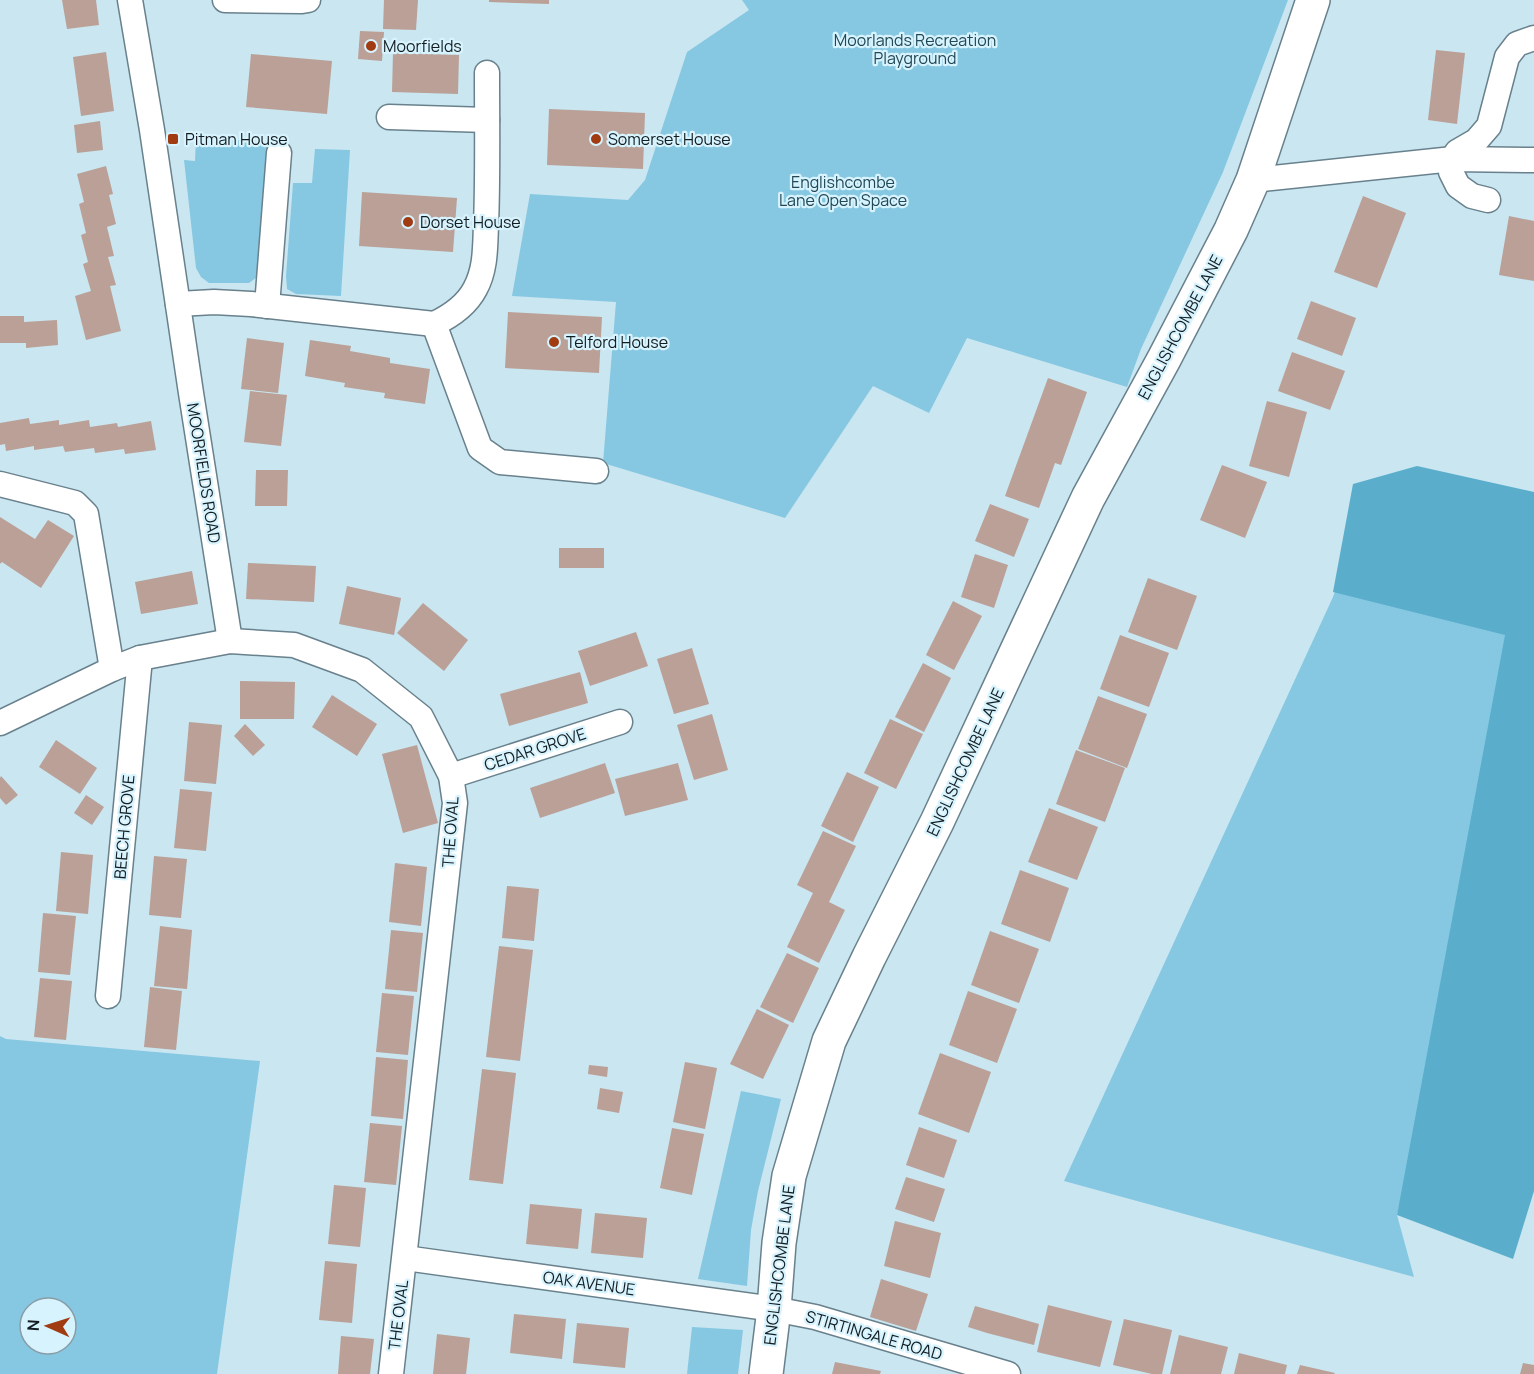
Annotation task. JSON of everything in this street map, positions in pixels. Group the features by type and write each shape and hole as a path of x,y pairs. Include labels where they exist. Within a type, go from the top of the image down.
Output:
{"street":[{"name":"MOORFIELDS ROAD","path":"130,0 230,641"},
{"path":"225,0 308,0"},
{"name":"ENGLISHCOMBE LANE","path":"766,1374 779,1243 789,1176 829,1041 938,822 1088,498 1231,230 1253,180 1313,0"},
{"path":"1488,200 1472,196 1458,186 1451,172 1454,159 1457,152 1476,141 1489,126 1507,57 1517,44 1534,38"},
{"path":"178,304 214,302 267,306 434,324 449,317 463,305 475,289 484,266 488,73"},
{"path":"389,117 487,120"},
{"path":"267,306 279,153"},
{"path":"1253,180 1454,159 1534,160"},
{"path":"434,324 480,448 500,462 596,471"},
{"path":"0,484 75,503 86,514 112,669"},
{"name":"THE OVAL","path":"0,723 112,669 140,658 230,641 294,645 362,670 422,717 451,776 455,802 391,1374"},
{"name":"BEECH GROVE","path":"108,996 140,658"},
{"name":"CEDAR GROVE","path":"451,776 620,722"},
{"name":"OAK AVENUE","path":"405,1258 774,1309"},
{"name":"STIRTINGALE ROAD","path":"774,1309 815,1317 1008,1374"}],"green space":[{"name":"Englishcombe Lane Open Space","path":"742,0 1288,0 1223,172 1141,349 1127,387 967,338 929,413 873,386 785,518 603,463 616,302 512,296 530,194 628,200 645,180 687,52 749,10"},
{"path":"196,137 268,142 259,267 257,277 249,283 209,283 201,277 196,268 184,160 195,161"},
{"path":"315,149 350,150 341,296 296,294 287,289 293,183 312,183"},
{"path":"1341,575 1534,622 1397,1215 1414,1277 1064,1181 1333,597"},
{"path":"0,1036 6,1039 260,1061 217,1374 0,1374"},
{"path":"741,1091 781,1099 758,1191 751,1230 747,1286 698,1279"},
{"path":"692,1327 743,1330 738,1374 687,1374"}],"shaded area":[{"path":"1417,466 1534,492 1534,1191 1513,1259 1397,1215 1505,635 1333,592 1353,484"}],"building":[{"path":"62,0 96,0 99,25 67,29"},
{"path":"384,0 418,0 416,30 383,29"},
{"path":"489,0 549,0 549,4 489,2"},
{"name":"Moorfields","path":"360,31 384,32 382,61 358,59"},
{"path":"1436,50 1465,53 1457,124 1428,120"},
{"path":"106,52 114,111 81,116 73,57"},
{"path":"393,53 459,55 458,94 392,92"},
{"path":"251,54 332,61 327,114 246,107"},
{"name":"Somerset House","path":"549,109 645,113 643,169 547,165"},
{"path":"100,121 103,150 77,153 74,125"},
{"path":"106,166 113,194 109,195 116,224 107,227 114,256 108,257 116,285 110,286 121,331 86,340 75,296 91,291 83,264 88,262 81,235 86,233 79,204 84,202 77,174"},
{"name":"Dorset House","path":"362,192 457,198 453,252 359,246"},
{"path":"1363,196 1406,213 1377,288 1334,272"},
{"path":"1509,216 1534,221 1534,281 1499,275"},
{"path":"1311,301 1356,318 1342,356 1297,339"},
{"name":"Telford House","path":"508,312 602,317 599,373 505,368"},
{"path":"0,316 24,316 24,322 57,320 58,345 26,348 26,343 0,343"},
{"path":"247,338 284,343 278,393 241,389"},
{"path":"310,340 351,346 350,351 390,358 390,363 430,369 425,404 384,398 385,393 344,387 345,383 305,376"},
{"path":"1292,352 1345,371 1330,410 1278,391"},
{"path":"1048,378 1087,392 1061,465 1055,463 1039,508 1005,496"},
{"path":"250,391 287,395 281,446 244,442"},
{"path":"1267,401 1307,412 1289,477 1249,466"},
{"path":"29,418 30,424 59,420 59,425 89,420 90,427 117,423 118,427 151,421 156,450 125,454 124,449 95,453 94,448 65,452 63,446 34,450 34,446 6,451 5,444 0,445 0,423"},
{"path":"1222,465 1267,482 1245,538 1200,520"},
{"path":"256,470 288,470 287,506 255,506"},
{"path":"990,504 1029,519 1014,557 975,541"},
{"path":"0,517 35,539 48,520 74,536 41,588 2,562 0,564"},
{"path":"559,548 604,548 604,568 559,568"},
{"path":"975,554 1008,565 994,608 961,597"},
{"path":"248,563 316,566 314,602 246,599"},
{"path":"192,571 198,604 141,614 135,582"},
{"path":"1148,578 1197,596 1177,650 1128,632"},
{"path":"347,586 401,598 394,635 339,624"},
{"path":"953,601 982,616 954,670 926,655"},
{"path":"423,603 468,640 444,671 397,633"},
{"path":"636,632 648,666 590,686 578,651"},
{"path":"1120,635 1169,653 1149,707 1100,689"},
{"path":"692,648 709,704 674,714 657,659"},
{"path":"923,663 951,678 924,732 895,717"},
{"path":"580,672 588,703 509,726 500,694"},
{"path":"240,681 295,682 294,719 240,719"},
{"path":"332,695 377,724 357,756 312,727"},
{"path":"1098,696 1147,714 1127,768 1078,749"},
{"path":"712,714 728,770 694,780 677,725"},
{"path":"890,719 923,734 896,789 864,773"},
{"path":"189,722 222,725 216,784 184,781"},
{"path":"245,724 265,745 253,756 234,736"},
{"path":"56,740 97,768 80,794 39,767"},
{"path":"417,745 438,823 403,833 382,754"},
{"path":"1076,750 1125,768 1105,822 1056,804"},
{"path":"605,763 615,793 540,818 530,788"},
{"path":"678,763 688,800 625,816 615,779"},
{"path":"847,772 879,787 853,842 821,826"},
{"path":"1,776 18,795 6,805 0,798"},
{"path":"180,789 212,792 206,851 174,848"},
{"path":"86,795 104,807 92,825 74,813"},
{"path":"1049,808 1098,827 1077,880 1028,862"},
{"path":"823,831 856,846 829,902 845,910 819,963 787,947 813,893 797,885"},
{"path":"61,852 93,855 88,914 56,911"},
{"path":"154,856 187,859 181,918 149,915"},
{"path":"395,863 427,867 421,926 389,922"},
{"path":"1020,870 1069,888 1050,942 1001,924"},
{"path":"507,886 539,889 534,941 502,938"},
{"path":"43,913 76,916 70,975 38,972"},
{"path":"160,926 192,930 187,989 154,986"},
{"path":"391,930 423,933 417,992 385,989"},
{"path":"990,931 1039,949 1019,1003 971,985"},
{"path":"499,946 533,950 520,1061 486,1057"},
{"path":"787,953 819,968 793,1023 760,1007"},
{"path":"40,978 72,981 66,1040 34,1037"},
{"path":"150,987 182,991 176,1050 144,1047"},
{"path":"968,991 1017,1009 997,1063 949,1045"},
{"path":"382,993 414,996 408,1055 376,1052"},
{"path":"757,1009 789,1025 763,1079 730,1064"},
{"path":"940,1053 991,1072 969,1133 918,1114"},
{"path":"376,1057 408,1060 403,1119 371,1116"},
{"path":"685,1062 717,1068 705,1129 673,1122"},
{"path":"589,1065 608,1067 607,1077 588,1074"},
{"path":"482,1069 516,1073 503,1184 469,1180"},
{"path":"600,1088 623,1092 619,1113 597,1109"},
{"path":"370,1123 402,1126 396,1185 364,1182"},
{"path":"919,1127 957,1140 944,1178 906,1165"},
{"path":"672,1128 704,1134 692,1195 660,1188"},
{"path":"906,1177 945,1189 934,1222 895,1209"},
{"path":"334,1185 366,1188 360,1247 328,1244"},
{"path":"530,1204 582,1209 578,1249 526,1244"},
{"path":"595,1213 647,1218 643,1258 591,1253"},
{"path":"895,1221 941,1233 930,1278 884,1266"},
{"path":"325,1261 357,1264 352,1323 319,1320"},
{"path":"881,1279 928,1294 916,1331 870,1317"},
{"path":"1048,1305 1112,1321 1100,1367 1037,1352"},
{"path":"975,1306 1039,1324 1034,1345 968,1327"},
{"path":"514,1314 566,1319 562,1359 510,1353"},
{"path":"1124,1319 1172,1330 1162,1374 1152,1374 1113,1365"},
{"path":"577,1323 629,1328 625,1368 573,1363"},
{"path":"437,1334 470,1338 466,1374 433,1374"},
{"path":"1179,1335 1228,1347 1221,1374 1170,1374"},
{"path":"341,1336 374,1339 370,1374 338,1374"},
{"path":"1239,1353 1287,1365 1285,1374 1234,1374"},
{"path":"835,1362 881,1371 880,1374 832,1374"},
{"path":"1523,1363 1534,1365 1534,1374 1520,1374"},
{"path":"1300,1365 1335,1373 1297,1374"}],"place":[{"name":"Moorfields","path":"371,46"},
{"name":"Pitman House","path":"173,139"},
{"name":"Somerset House","path":"596,139"},
{"name":"Dorset House","path":"408,222"},
{"name":"Telford House","path":"554,342"}],"park label":[{"name":"Moorlands Recreation Playground","path":"915,49"}]}
